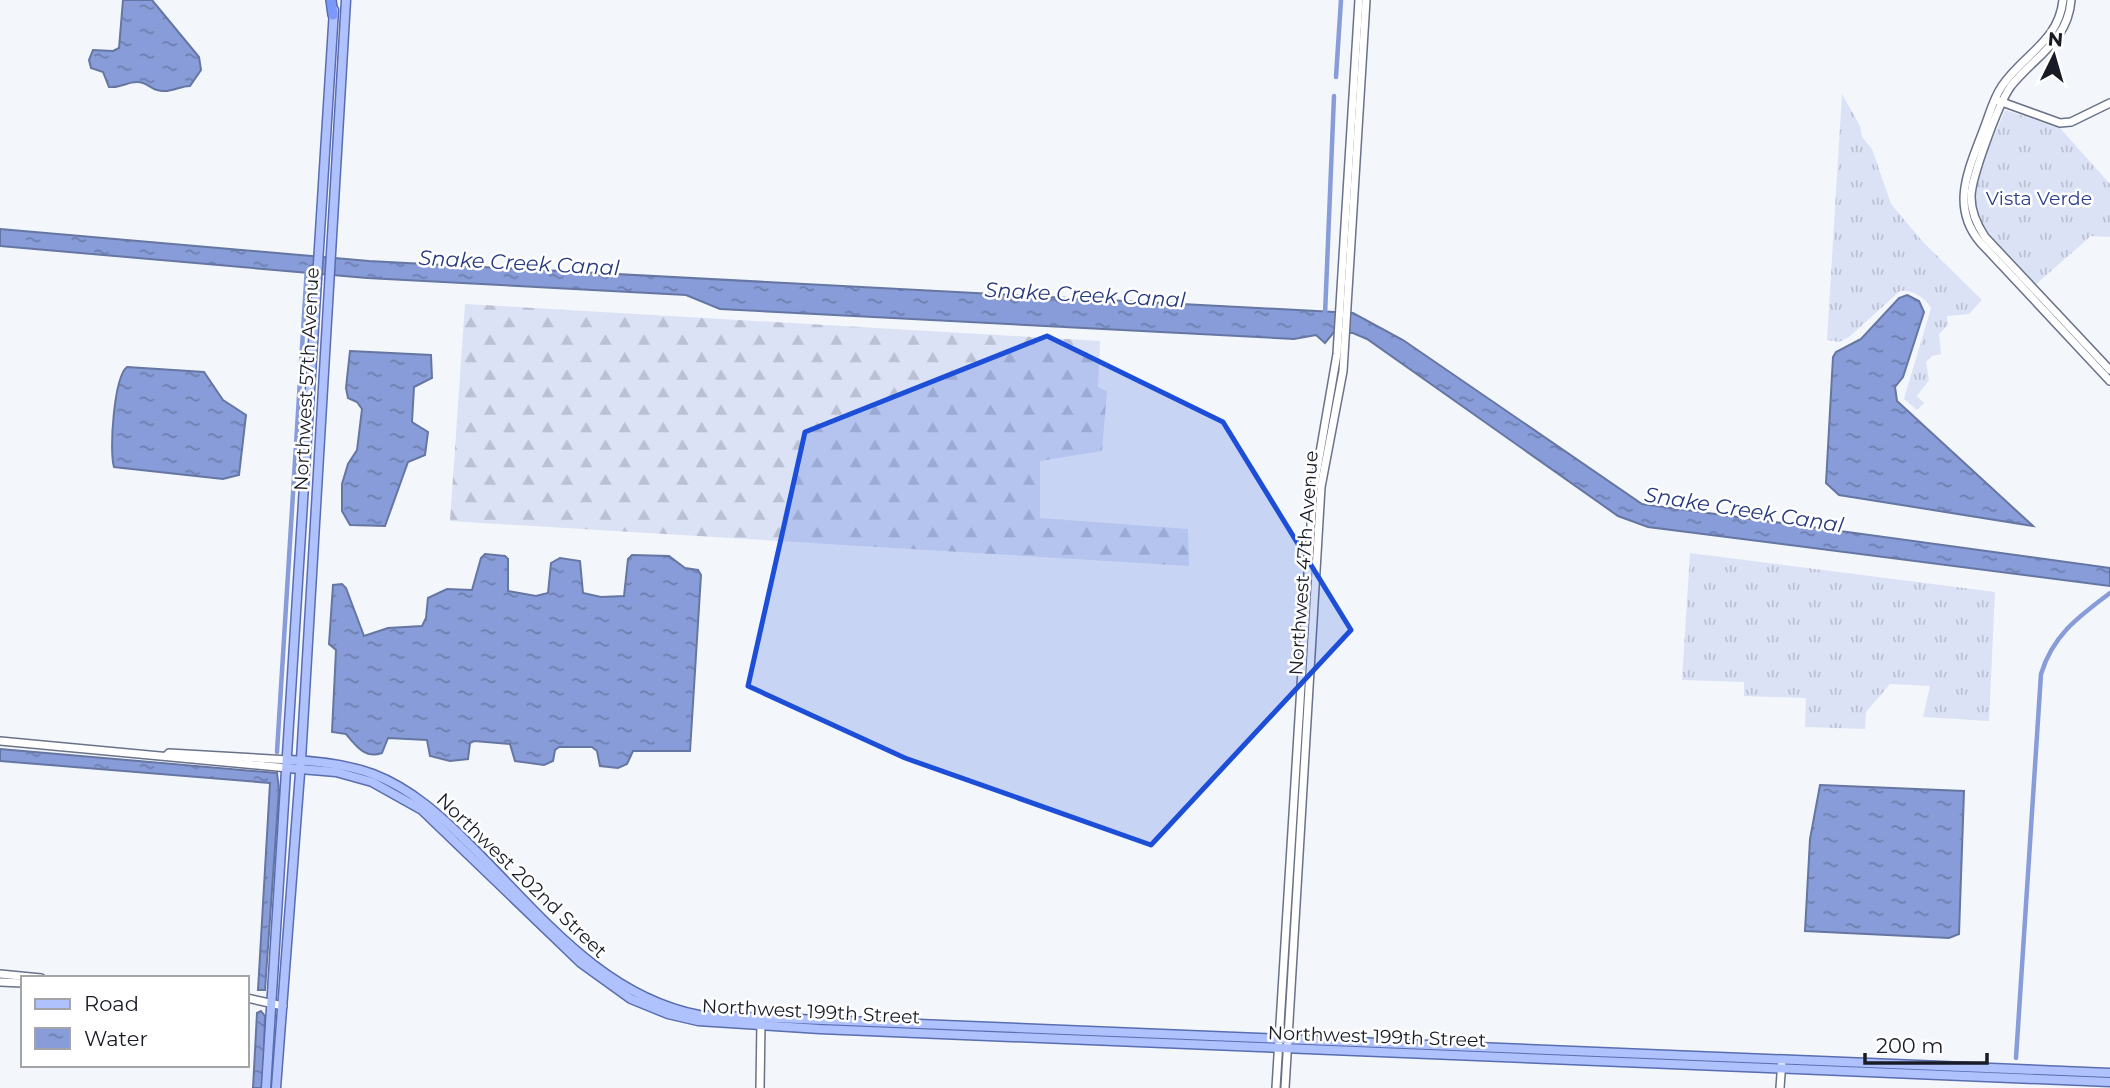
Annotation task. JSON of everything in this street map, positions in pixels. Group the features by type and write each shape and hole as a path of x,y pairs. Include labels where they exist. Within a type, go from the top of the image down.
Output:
{"highway":[{"path":"332,0 333,15"}],"main road":[{"name":"Northwest 57th Avenue","path":"276,1088 301,764 346,0"},
{"name":"Northwest 47th Avenue","path":"1276,1088 1295,919 1321,487 1343,370 1359,0"},
{"name":"Northwest 47th Avenue","path":"1344,309 1366,0"},
{"path":"2063,0 2059,21 2052,33 2007,79 1998,101 1971,188 1974,219 1982,240 2110,381"},
{"path":"1998,101 2062,34 2069,18 2071,0"},
{"name":"Northwest 57th Avenue","path":"267,1088 333,15"},
{"path":"1998,101 2060,123 2071,122 2110,103"},
{"path":"1982,240 2110,370"},
{"name":"Northwest 47th Avenue","path":"1284,1088 1282,1044 1287,906 1314,486 1343,335"},
{"path":"1298,736 1306,750"},
{"name":"Northwest 202nd Street","path":"0,741 363,771 393,784 426,805 591,964 647,1003"},
{"path":"1294,803 1303,797"},
{"path":"1287,906 1295,919"},
{"path":"0,974 21,976"},
{"path":"0,982 21,984"},
{"path":"248,1000 283,1006"},
{"name":"Northwest 199th Street","path":"647,1003 699,1015 762,1022 1781,1064 2110,1073"},
{"path":"760,1088 762,1022"},
{"path":"1780,1088 1781,1064"},
{"name":"Northwest 199th Street","path":"1781,1064 2110,1082"}],"highlighted area":[{"path":"1047,336 1223,422 1351,630 1151,845 905,758 748,686 805,432"}],"green space":[{"path":"1842,94 1860,126 1862,137 1872,149 1891,204 1923,242 1982,300 1969,314 1947,316 1948,325 1939,334 1941,354 1932,356 1926,362 1929,380 1917,396 1924,403 1917,410 1904,399 1931,308 1922,298 1909,291 1900,291 1849,337 1839,342 1827,340"},
{"name":"Vista Verde","path":"2005,110 2060,128 2110,184 2110,237 2091,236 2035,285 1991,240 1981,224 1977,210 1976,195 1982,166"},
{"path":"465,304 1100,341 1098,387 1107,391 1102,451 1040,461 1040,518 1188,529 1189,566 450,521"},
{"path":"1690,553 1995,592 1989,721 1923,717 1930,686 1890,684 1866,712 1865,729 1805,727 1806,698 1744,696 1744,682 1682,680"}],"water":[{"path":"123,0 152,0 199,57 201,70 190,86 166,91 137,82 109,87 103,72 91,68 89,60 93,50 113,51 119,48"},
{"name":"Snake Creek Canal","path":"0,229 369,261 1353,313 1403,340 1642,504 2110,568 2110,586 1648,527 1618,516 1367,339 1353,333 1334,332 1325,343 1316,335 1294,339 720,309 686,295 367,278 0,246"},
{"path":"1907,295 1919,301 1924,312 1903,377 1895,387 1897,401 2033,526 1839,495 1826,483 1833,357 1836,352 1861,339 1899,298"},
{"path":"350,351 431,355 432,378 414,387 412,422 428,432 425,455 408,462 385,526 350,525 342,511 342,484 348,464 357,450 362,409 357,402 348,398 346,388"},
{"path":"127,367 204,372 223,400 246,415 239,475 223,479 114,467 112,446 116,399"},
{"path":"485,554 505,556 508,559 508,591 536,596 548,593 551,563 560,558 580,561 583,593 601,597 624,596 628,559 632,555 669,556 685,568 698,570 701,575 690,751 633,751 627,764 618,768 600,766 597,751 592,747 559,747 555,750 553,761 544,765 515,761 510,744 474,741 470,743 468,759 450,761 430,756 427,740 388,738 382,753 371,754 361,750 346,734 332,732 336,650 329,644 333,585 342,584 346,588 364,636 388,628 422,626 426,618 428,598 447,589 472,590 481,558"},
{"path":"0,749 277,773 279,790 265,990 258,990 270,783 0,761"},
{"path":"1820,785 1964,791 1959,934 1949,938 1805,931 1810,839"},
{"path":"261,1011 265,1016 263,1088 253,1088 257,1013"}],"waterway":[{"path":"1336,77 1341,0"},
{"path":"1325,315 1334,96"},
{"path":"277,752 307,267"},
{"path":"2016,1058 2041,674 2052,648 2068,628 2110,593"}]}
